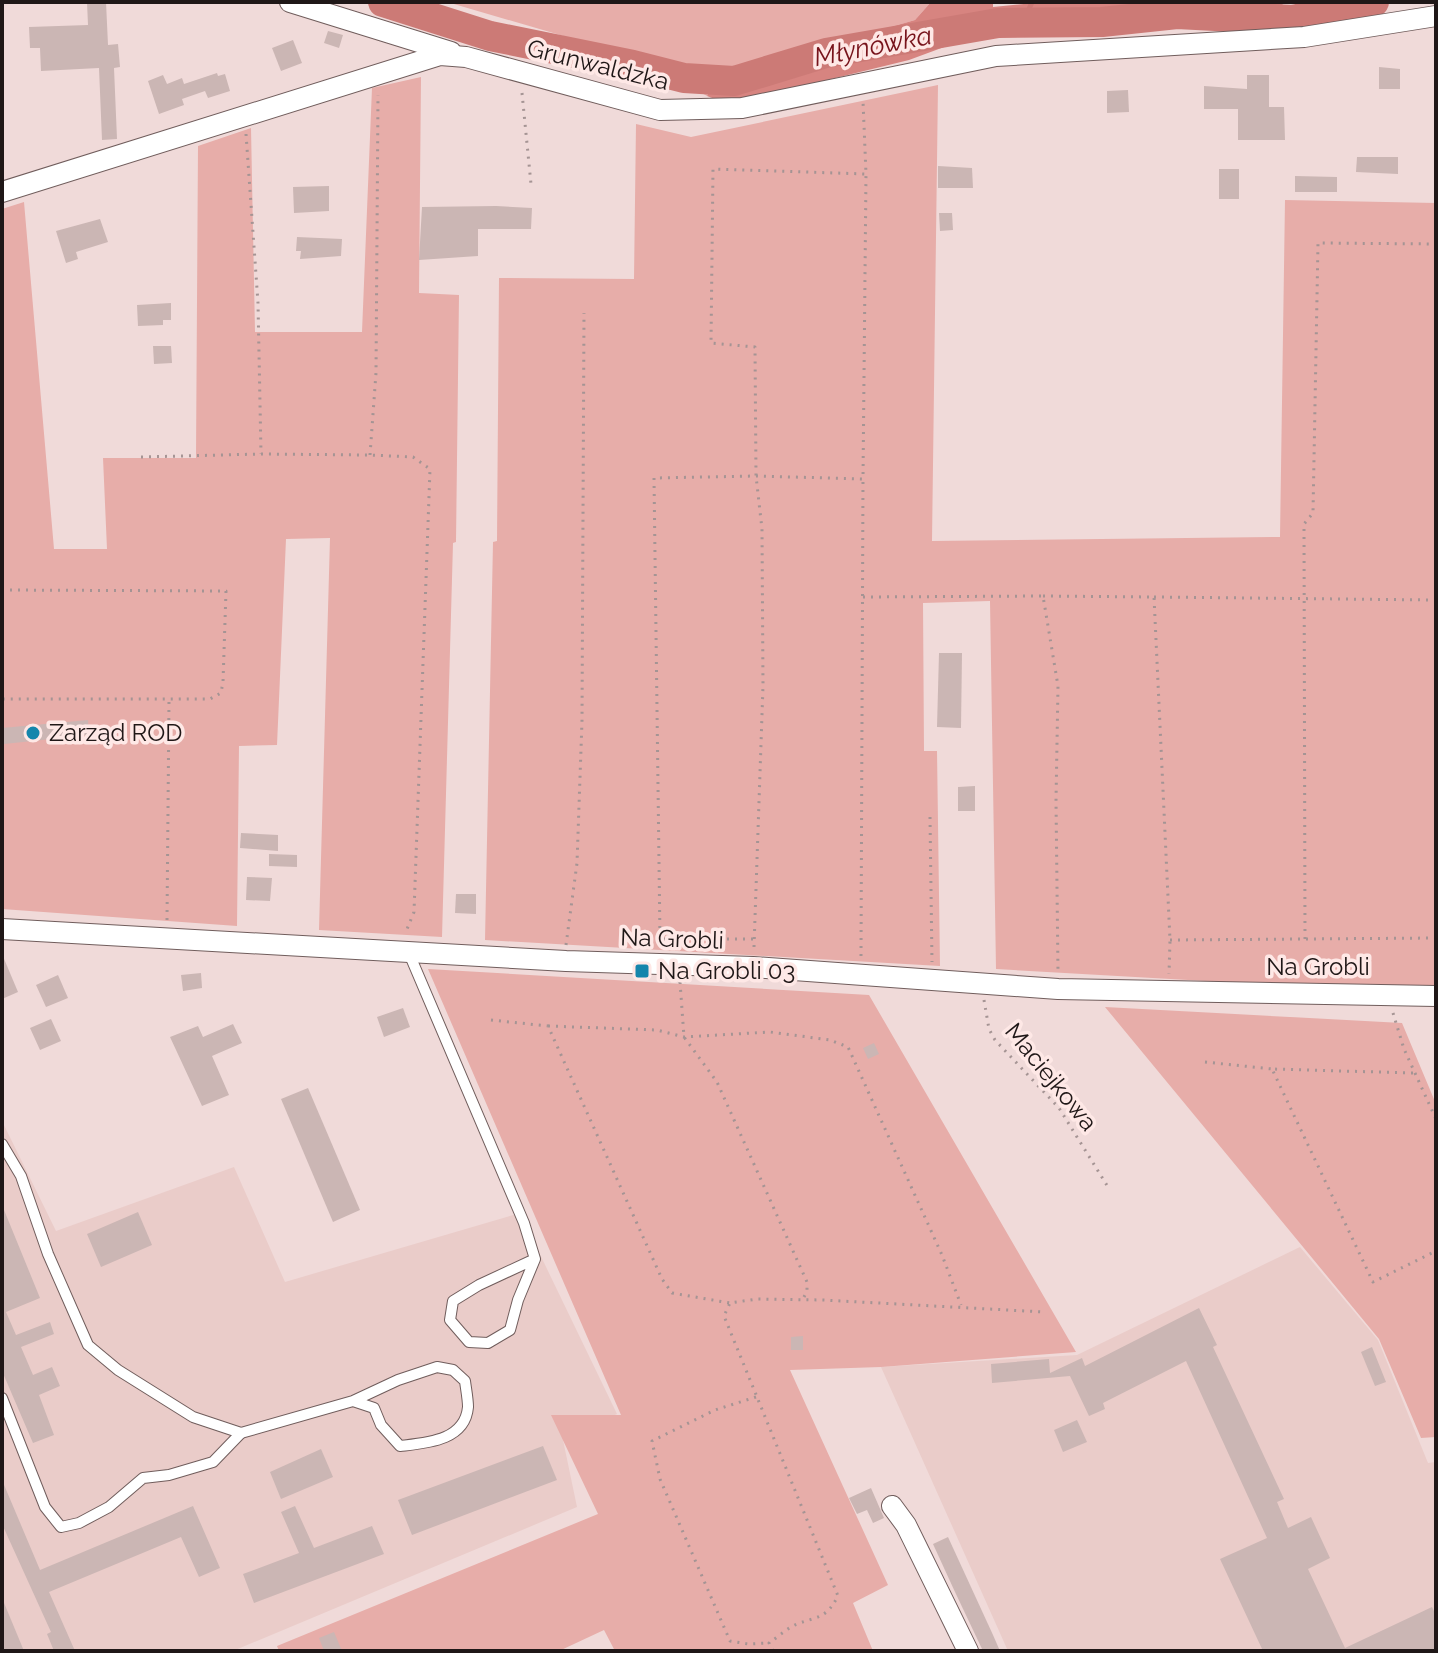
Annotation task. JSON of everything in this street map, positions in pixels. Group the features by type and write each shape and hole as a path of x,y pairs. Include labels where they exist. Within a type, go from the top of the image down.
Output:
{"street":[{"path":"290,2 466,57"},
{"name":"Grunwaldzka","path":"2,192 440,55 466,57 660,110 742,108 996,56 1304,37 1436,16"},
{"name":"Na Grobli","path":"2,929 566,961 753,967 1058,989 1436,996"},
{"path":"892,1506 906,1525 968,1651"}],"lane":[{"path":"408,951 524,1223 535,1259 518,1300 510,1330 488,1343 469,1342 450,1320 453,1301 535,1259"},
{"path":"2,1144 21,1176 54,1269 88,1345 118,1370 193,1417 241,1433"},
{"path":"2,1398 45,1507 61,1527 79,1523 109,1507 143,1478 169,1475 213,1462 241,1433 353,1401 398,1380 437,1367 453,1370 465,1381 468,1410 454,1433 434,1442 400,1446 381,1425 374,1408 353,1401"}],"path":[{"path":"370,455 376,373 378,87 387,72"},
{"path":"526,73 522,91 531,184"},
{"path":"861,976 866,174 863,83"},
{"path":"255,113 246,129 258,303 261,454"},
{"path":"753,967 763,686 762,529 756,476 755,347 711,343 713,169 866,174"},
{"path":"1305,939 1304,524 1313,513 1318,243 1436,244"},
{"path":"566,961 577,863 582,721 584,313"},
{"path":"141,457 370,455 413,457 430,469 414,912 405,933 408,951"},
{"path":"754,939 660,939 654,478 756,476 863,479"},
{"path":"2,590 226,591 221,693 210,699 2,699"},
{"path":"1043,596 1058,686 1058,989"},
{"path":"863,597 1436,600"},
{"path":"1154,597 1170,992"},
{"path":"167,938 169,700"},
{"path":"930,817 932,981"},
{"path":"1170,940 1436,938"},
{"path":"678,966 684,1037 717,1082 807,1282 807,1291 802,1300"},
{"name":"Maciejkowa","path":"982,984 985,1012 995,1040 1059,1108 1108,1187"},
{"path":"1389,993 1396,1030 1436,1119"},
{"path":"491,1020 548,1026 657,1030 684,1037 770,1032 830,1040 848,1047 942,1255 961,1306"},
{"path":"548,1026 662,1279 672,1293 730,1303 757,1299 802,1300 1044,1312"},
{"path":"1205,1062 1272,1069 1413,1073"},
{"path":"1272,1069 1373,1282 1436,1251"},
{"path":"730,1303 724,1316 757,1396 838,1596 831,1609 816,1620 795,1625 769,1643 748,1644 730,1641 660,1479 652,1441 715,1410 757,1396"},
{"path":"769,1643 773,1651"}],"shaded area":[{"path":"447,2 931,2 915,20 717,77 707,96 642,59"},
{"path":"931,2 993,2 993,7 1044,2 1133,2 1096,33 982,33 909,60 774,93 725,103 707,96 717,77 915,20"},
{"path":"1179,2 1281,2 1289,15 1214,18 1165,27"},
{"path":"421,77 419,293 459,295 456,542 453,543 442,937 319,930 330,538 286,539 277,745 239,746 237,926 2,909 2,209 24,202 54,549 107,549 103,458 196,458 198,146 251,128 255,332 362,332 372,88"},
{"path":"938,85 932,541 1280,537 1285,200 1436,203 1436,994 996,969 990,601 923,603 924,751 937,751 940,966 485,940 493,542 497,541 499,278 634,279 636,124 691,137"},
{"path":"428,969 869,995 1076,1352 881,1367 790,1370 888,1585 853,1603 873,1651 615,1651 604,1630 559,1651 279,1651 277,1646 598,1514 551,1415 621,1415"},
{"path":"1105,1007 1402,1023 1436,1104 1436,1437 1421,1438 1379,1339"},
{"path":"2,1121 56,1231 234,1167 285,1282 520,1213 617,1414 563,1440 577,1507 233,1651 6,1651 2,1641"},
{"path":"1300,1247 1378,1340 1428,1463 1436,1462 1436,1651 1008,1651 881,1367 1077,1355"}],"building":[{"path":"87,2 106,2 108,45 118,44 120,67 114,68 117,139 102,140 99,68 41,71 40,48 30,48 29,27 88,25"},
{"path":"328,31 343,35 339,48 324,43"},
{"path":"293,40 302,63 281,71 272,48"},
{"path":"1379,67 1400,69 1400,89 1379,89"},
{"path":"217,73 218,76 225,74 230,91 208,98 205,91 182,99 184,105 159,114 148,81 163,75 167,84 182,78 184,84"},
{"path":"1247,75 1269,75 1269,107 1284,107 1285,140 1238,140 1238,109 1204,109 1204,86 1247,89"},
{"path":"1128,90 1129,112 1107,113 1107,91"},
{"path":"1357,157 1398,157 1398,174 1356,172"},
{"path":"938,166 972,168 973,188 938,188"},
{"path":"1219,169 1239,169 1239,199 1219,199"},
{"path":"1295,176 1337,177 1337,192 1295,192"},
{"path":"329,186 329,211 294,213 293,187"},
{"path":"422,207 532,208 531,229 478,229 478,256 419,260"},
{"path":"939,213 952,213 953,230 940,231"},
{"path":"100,219 108,242 76,252 78,259 66,263 56,231"},
{"path":"297,237 342,239 341,256 300,259 301,251 296,251"},
{"path":"171,303 171,320 163,320 163,325 138,326 137,305"},
{"path":"153,346 171,346 172,363 154,364"},
{"path":"939,653 962,653 961,728 937,727"},
{"path":"88,720 89,735 4,744 2,728"},
{"path":"975,786 975,811 958,811 958,787"},
{"path":"241,833 278,835 278,851 240,848"},
{"path":"269,854 297,855 297,867 269,866"},
{"path":"247,877 272,878 270,901 246,900"},
{"path":"456,894 476,894 476,914 455,913"},
{"path":"2,954 18,992 2,999"},
{"path":"201,973 202,988 183,991 181,975"},
{"path":"58,975 68,998 46,1007 36,985"},
{"path":"403,1008 410,1027 384,1037 377,1017"},
{"path":"51,1019 61,1041 40,1050 30,1028"},
{"path":"233,1024 242,1043 212,1056 229,1095 202,1106 170,1037 198,1026 203,1037"},
{"path":"874,1043 879,1054 868,1059 863,1048"},
{"path":"308,1088 360,1210 333,1222 281,1099"},
{"path":"2,1205 40,1298 6,1312 16,1335 50,1322 54,1334 21,1347 33,1375 52,1367 60,1386 39,1395 54,1435 33,1443 2,1371"},
{"path":"138,1212 152,1245 101,1267 87,1234"},
{"path":"1199,1308 1217,1345 1213,1347 1284,1499 1277,1502 1288,1528 1311,1517 1330,1558 1308,1569 1345,1648 1432,1607 1436,1615 1436,1651 1263,1651 1220,1559 1267,1538 1186,1361 1103,1403 1105,1409 1089,1416 1070,1376 992,1383 991,1364 1049,1359 1050,1373 1082,1358 1085,1366"},
{"path":"803,1336 803,1350 791,1350 791,1337"},
{"path":"1372,1347 1386,1382 1375,1386 1361,1352"},
{"path":"1077,1420 1087,1442 1063,1452 1054,1430"},
{"path":"543,1446 557,1480 412,1535 398,1500"},
{"path":"321,1449 333,1477 281,1499 270,1472"},
{"path":"2,1480 40,1570 193,1506 220,1568 199,1577 181,1537 49,1592 75,1651 54,1651 47,1634 51,1632 2,1524"},
{"path":"871,1488 884,1518 873,1523 867,1510 857,1514 849,1498"},
{"path":"295,1506 314,1548 372,1526 384,1554 254,1603 243,1574 299,1553 281,1512"},
{"path":"948,1537 1000,1651 983,1651 933,1544"},
{"path":"2,1598 24,1651 2,1651"},
{"path":"334,1632 342,1651 324,1651 319,1638"}],"waterway":[{"name":"Młynówka","path":"383,2 490,36 684,78 734,81 826,53 998,23 1102,22 1177,14 1293,20 1374,2"},
{"path":"1023,23 1032,2"}],"place":[{"name":"Zarząd ROD","path":"33,733"},
{"name":"Na Grobli 03","path":"642,971"}]}
